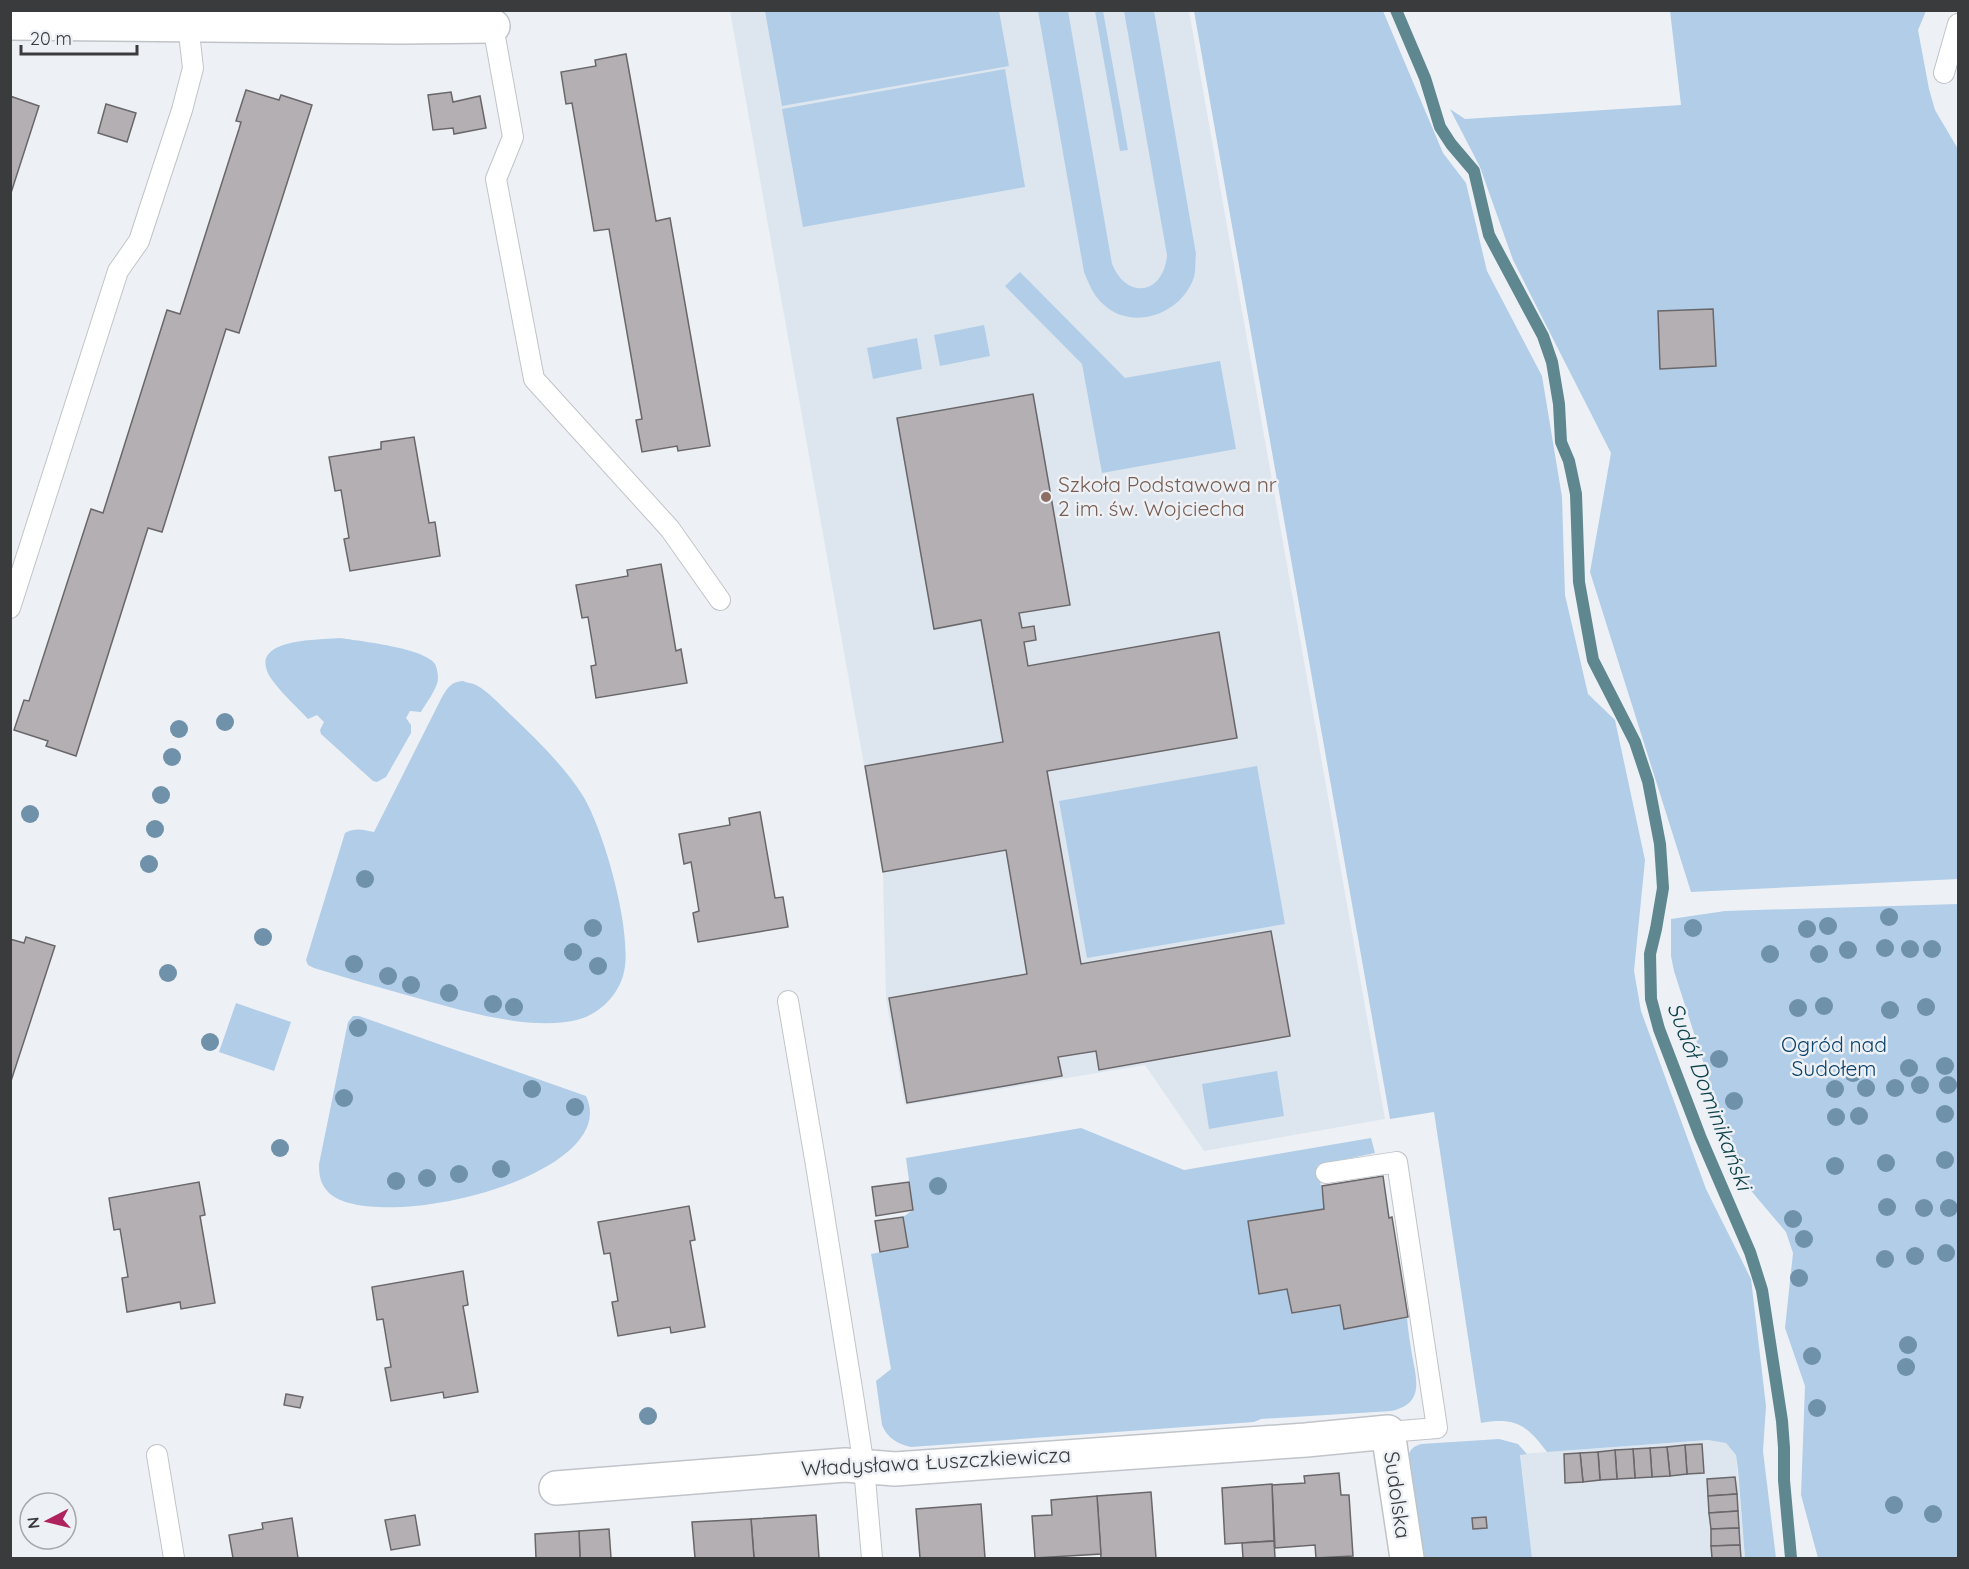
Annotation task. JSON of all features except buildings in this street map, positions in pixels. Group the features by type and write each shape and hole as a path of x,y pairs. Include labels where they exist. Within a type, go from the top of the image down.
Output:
{"street":[{"path":"10,23 188,18 400,19 493,26"},
{"name":"Władysława Łuszczkiewicza","path":"556,1488 845,1465 905,1468 1388,1432"},
{"name":"Sudolska","path":"1388,1432 1407,1558"}],"lane":[{"path":"10,608 118,271 140,241 182,110 193,68 188,18"},
{"path":"1944,73 1959,24"},
{"path":"493,26 513,137 496,179 534,379 670,529 720,600"},
{"path":"788,1001 864,1467 872,1558"},
{"path":"1326,1173 1396,1162 1437,1428 1388,1432"},
{"path":"157,1455 174,1558"}],"shaded area":[{"name":"Szkoła Podstawowa nr 2 im. św. Wojciecha","path":"730,11 1189,11 1385,1119 1204,1151 1145,1065 905,1105 886,999 883,872"},
{"path":"1708,1440 1726,1443 1736,1455 1745,1558 1532,1558 1520,1454"}],"green space":[{"path":"765,11 999,11 1009,66 782,106"},
{"path":"1038,11 1068,11 1112,264 1126,284 1135,288 1144,288 1152,285 1159,278 1167,255 1124,11 1154,11 1196,254 1195,274 1188,290 1179,301 1155,315 1141,318 1128,317 1115,312 1097,297 1084,272"},
{"path":"1095,11 1103,11 1128,150 1120,151"},
{"path":"1194,11 1383,11 1443,153 1466,183 1487,271 1542,376 1562,497 1565,595 1588,694 1615,720 1645,860 1634,971 1641,1011 1706,1189 1751,1279 1766,1406 1763,1451 1776,1558 1745,1558 1736,1455 1726,1443 1708,1440 1547,1452 1533,1435 1519,1425 1503,1421 1481,1423 1434,1112 1390,1119"},
{"path":"1670,11 1926,11 1918,30 1929,89 1935,110 1958,149 1958,879 1691,892 1590,572 1611,453 1513,260 1480,167 1450,109 1465,119 1681,105"},
{"path":"1005,69 1025,187 803,227 782,109"},
{"path":"1020,272 1125,378 1220,361 1236,449 1102,473 1082,364 1005,286"},
{"path":"984,325 990,356 940,366 934,335"},
{"path":"917,338 922,369 873,379 867,348"},
{"path":"340,638 391,646 419,654 429,658 437,669 438,676 434,691 421,712 410,711 406,718 411,725 411,733 386,777 377,782 373,781 321,734 320,730 324,722 317,715 308,719 274,683 266,664 268,655 276,648 302,641"},
{"path":"463,681 476,685 490,695 550,754 583,796 600,833 621,911 626,959 623,976 612,997 594,1013 580,1019 561,1023 540,1023 495,1018 314,968 308,965 306,960 345,833 356,830 374,832 446,690"},
{"path":"1257,766 1285,924 1087,958 1059,801"},
{"name":"Ogród nad Sudołem","path":"1958,904 1958,1558 1818,1558 1801,1495 1805,1386 1785,1328 1793,1253 1786,1232 1742,1180 1730,1157 1726,1133 1674,971 1671,956 1671,919 1725,911"},
{"path":"236,1003 291,1022 274,1071 219,1052"},
{"path":"353,1016 359,1016 586,1096 588,1125 569,1151 534,1173 490,1191 441,1202 395,1207 355,1204 329,1193 321,1179 319,1164 348,1022"},
{"path":"1277,1071 1284,1116 1209,1129 1202,1084"},
{"path":"1081,1128 1184,1170 1371,1138 1375,1153 1318,1165 1324,1209 1248,1221 1259,1293 1287,1289 1292,1313 1340,1305 1344,1329 1407,1318 1416,1382 1416,1390 1409,1403 1391,1411 911,1447 890,1437 882,1425 876,1381 891,1369 871,1254 908,1247 903,1217 913,1210 906,1158"},
{"path":"1499,1439 1518,1444 1527,1454 1520,1455 1532,1558 1424,1558 1408,1460 1410,1451 1421,1444"}],"waterway":[{"name":"Sudół Dominikański","path":"1396,10 1425,78 1440,127 1474,171 1489,235 1543,336 1552,362 1559,404 1561,442 1569,461 1576,494 1579,582 1593,660 1635,742 1648,781 1660,844 1663,888 1650,954 1651,999 1659,1029 1700,1136 1750,1252 1762,1290 1782,1421 1784,1480 1791,1558"}],"place":[{"name":"Szkoła Podstawowa nr 2 im. św. Wojciecha","path":"1046,497"}]}
